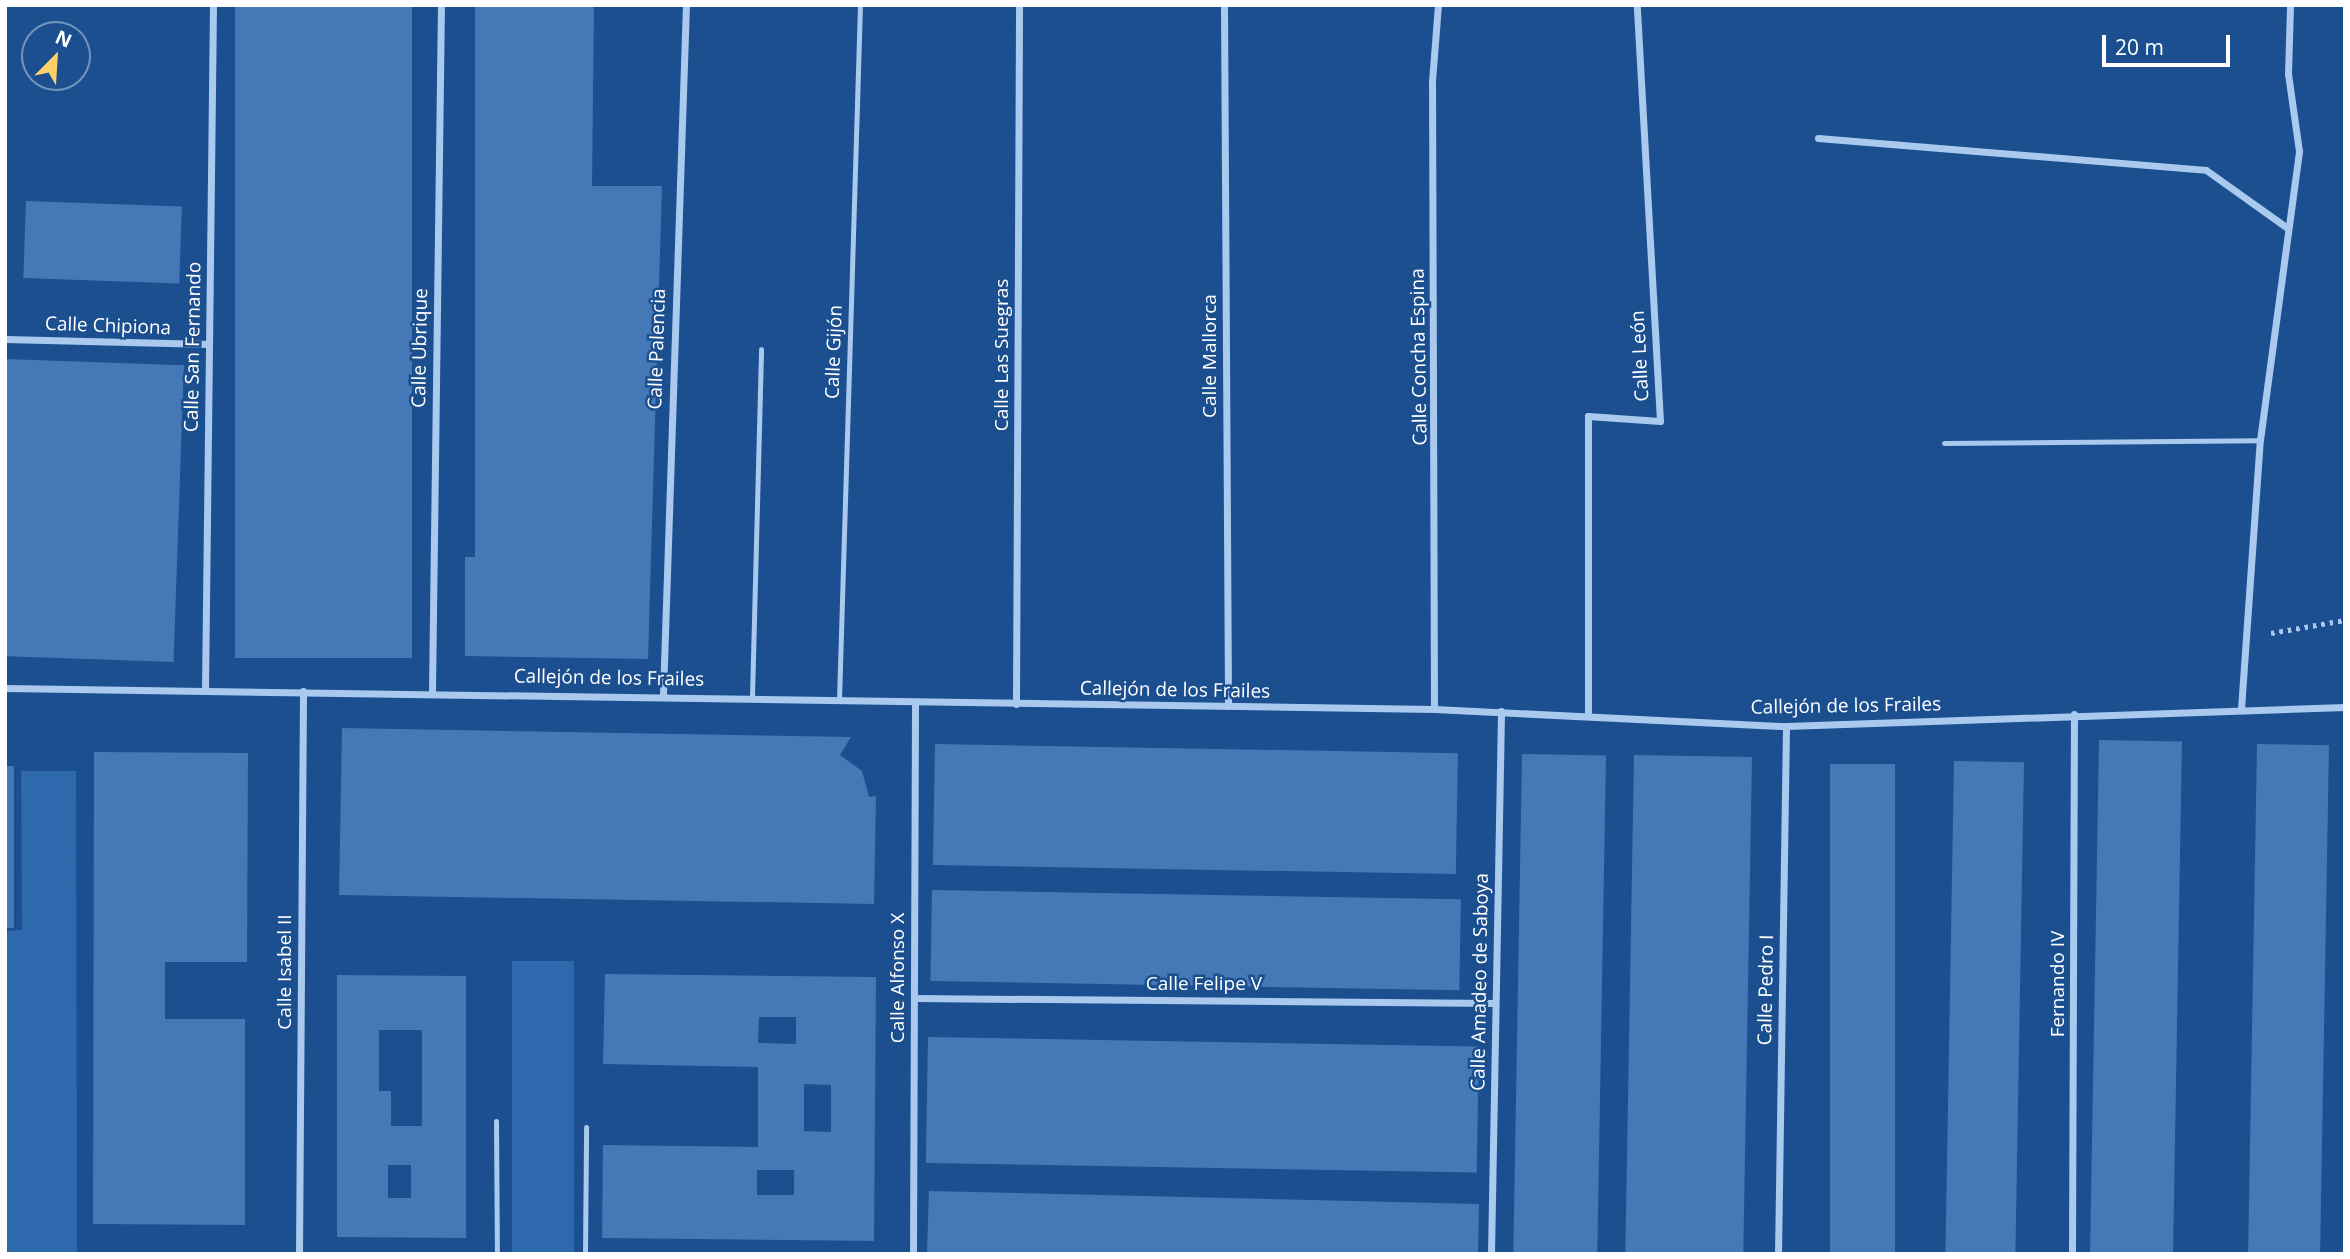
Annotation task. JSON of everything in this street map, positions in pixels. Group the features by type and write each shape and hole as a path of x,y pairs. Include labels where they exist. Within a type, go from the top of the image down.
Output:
{"street":[{"name":"Calle San Fernando","path":"205,690 214,5"},
{"name":"Calle Ubrique","path":"432,691 440,5"},
{"name":"Calle Palencia","path":"663,694 686,5"},
{"name":"Calle Las Suegras","path":"1016,704 1018,5"},
{"name":"Calle Mallorca","path":"1224,5 1228,706"},
{"name":"Calle Concha Espina","path":"1434,709 1438,5"},
{"name":"Calle León","path":"1588,714 1588,416 1660,421 1637,5"},
{"path":"2241,709 2260,440 2286,227 2299,151 2288,74 2290,5"},
{"path":"1818,138 2206,170 2286,227"},
{"name":"Calle Chipiona","path":"5,339 209,344"},
{"name":"Callejón de los Frailes","path":"5,688 663,694 915,703 1434,709 1588,714 1786,726 2074,714 2345,707"},
{"name":"Calle Isabel II","path":"299,1254 303,691"},
{"name":"Calle Alfonso X","path":"913,1254 915,703"},
{"name":"Calle Amadeo de Saboya","path":"1491,1254 1501,711"},
{"name":"Fernando IV","path":"2073,1254 2074,714"},
{"name":"Calle Pedro I","path":"1778,1254 1786,726"},
{"name":"Calle Felipe V","path":"914,998 1495,1003"}],"lane":[{"name":"Calle Gijón","path":"839,701 860,5"},
{"path":"752,696 761,349"},
{"path":"1944,443 2260,440"},
{"path":"496,1121 497,1254"},
{"path":"585,1254 586,1127"}],"path":[{"path":"2246,636 2345,620"}],"shaded area":[{"path":"21,771 76,771 77,1254 5,1254 5,931 22,930"},
{"path":"512,961 574,961 574,1254 512,1254"}],"building":[{"path":"235,5 412,5 412,658 235,658"},
{"path":"475,5 594,5 592,186 662,186 648,659 465,656 465,557 475,557"},
{"path":"26,201 182,206 179,283 23,278"},
{"path":"5,359 184,365 174,662 5,656"},
{"path":"342,728 851,737 840,755 862,771 869,797 876,796 874,904 339,895"},
{"path":"2099,740 2182,741 2173,1254 2090,1254"},
{"path":"935,744 1458,753 1456,874 933,865"},
{"path":"2257,744 2329,745 2320,1254 2248,1254"},
{"path":"94,752 248,753 247,962 165,962 165,1019 245,1019 245,1225 93,1224"},
{"path":"1522,754 1606,755 1597,1254 1513,1254"},
{"path":"1634,755 1752,757 1743,1254 1625,1254"},
{"path":"1954,761 2024,762 2015,1254 1945,1254"},
{"path":"1830,764 1895,764 1895,1254 1830,1254"},
{"path":"5,766 14,766 14,928 5,928"},
{"path":"932,890 1461,899 1459,990 930,981"},
{"path":"605,974 876,977 874,1241 602,1238 603,1145 758,1147 758,1067 603,1064","holes":["759,1017 796,1017 796,1044 758,1043","804,1084 831,1085 831,1132 804,1131","757,1170 794,1170 794,1195 757,1195"]},
{"path":"337,975 466,976 466,1238 337,1237","holes":["379,1030 422,1030 422,1126 391,1126 391,1091 379,1091","388,1165 411,1165 411,1198 388,1198"]},
{"path":"928,1037 1479,1047 1477,1173 926,1163"},
{"path":"929,1191 1479,1204 1478,1254 927,1254"}]}
